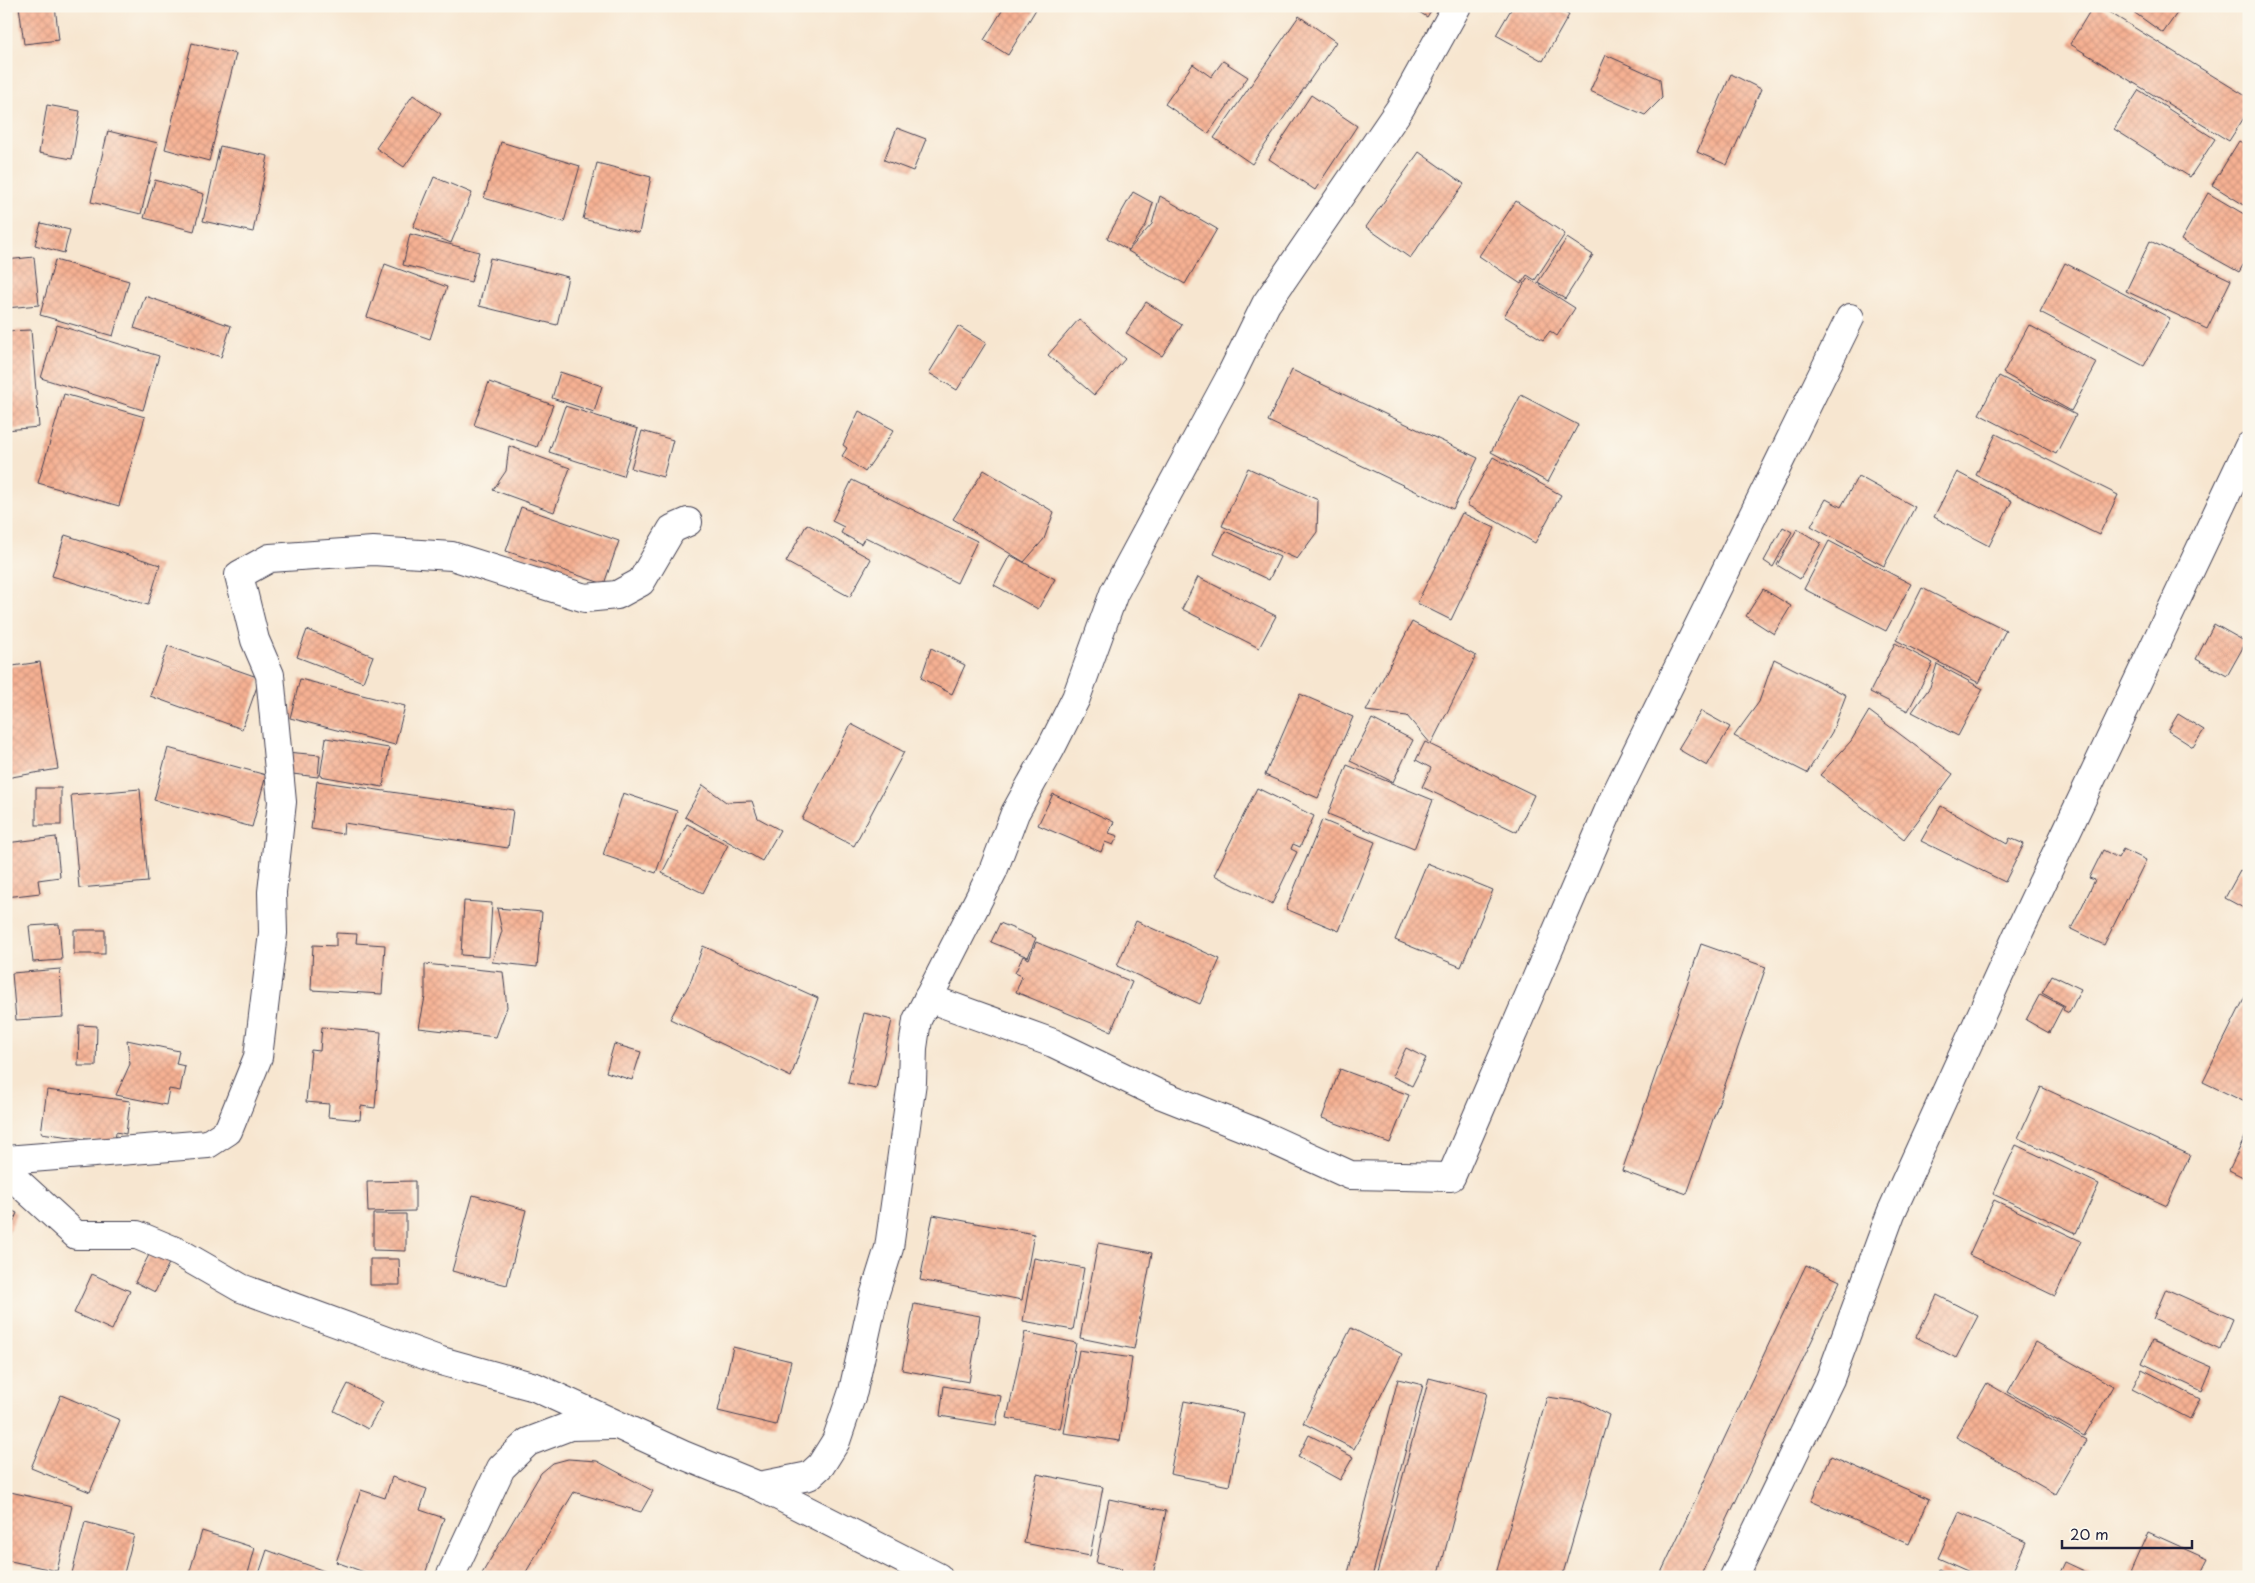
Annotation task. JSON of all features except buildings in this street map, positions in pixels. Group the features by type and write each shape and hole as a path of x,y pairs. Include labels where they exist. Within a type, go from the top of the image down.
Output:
{"street":[{"path":"759,1486 809,1476 822,1465 836,1441 852,1391 874,1296 889,1248 912,1082 913,1048 917,1020 993,871 1015,813 1052,748 1076,698 1114,593 1266,304 1401,106 1429,53 1458,6"},
{"path":"928,998 1053,1043 1157,1093 1253,1131 1350,1175 1451,1177 1614,798 1850,318"},
{"path":"1734,1577 1830,1379 1890,1213 2249,446"},
{"path":"6,1160 208,1144 228,1131 258,1057 273,933 272,892 282,802 270,675 255,640 239,575 270,558 373,551 452,556 585,598 617,595 641,582 672,529 688,522"},
{"path":"6,1171 76,1235 137,1235 180,1253 242,1288 441,1361 535,1387 683,1455 759,1486 938,1577"},
{"path":"450,1577 501,1468 528,1442 570,1426 606,1423 621,1426"}]}
